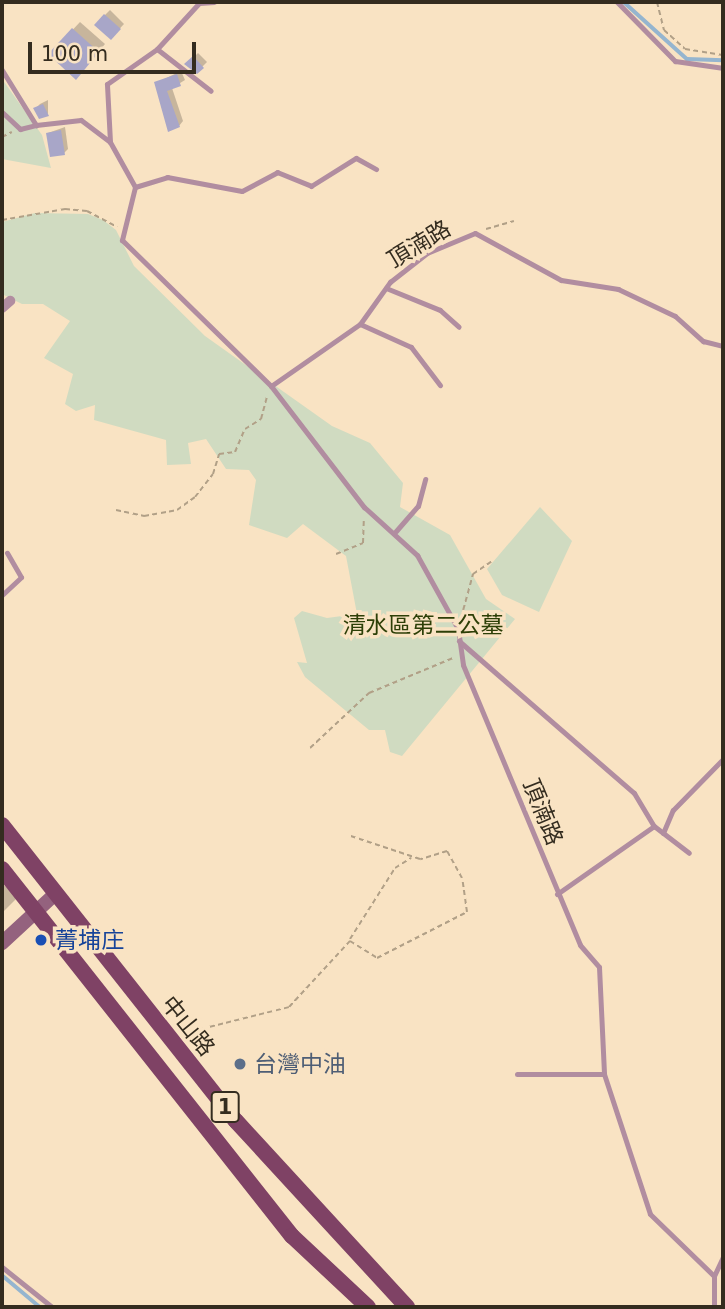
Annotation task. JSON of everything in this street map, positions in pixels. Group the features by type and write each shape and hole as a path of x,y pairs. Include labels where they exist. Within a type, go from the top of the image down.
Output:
{"main road":[{"name":"中山路","path":"2,825 166,1036 325,1224 407,1307"},
{"name":"1","path":"2,869 292,1236 368,1307"}],"street":[{"path":"2,943 54,895"}],"lane":[{"path":"110,142 107,83 157,49 198,2 214,2"},
{"path":"617,2 675,61 723,68"},
{"path":"157,49 211,91"},
{"path":"2,70 36,125"},
{"path":"2,112 20,129 81,120 110,142 135,187 121,230"},
{"path":"135,187 167,177 242,191 276,172 311,186 356,158 376,169"},
{"name":"頂湳路","path":"121,230 143,268 271,386 365,507 396,531 417,555 458,629 460,655 557,894 580,945 599,967 604,1074 650,1214 714,1276"},
{"name":"頂湳路","path":"271,386 360,324 386,288 428,253 475,233 561,281 618,289 675,316 702,341 723,346"},
{"path":"386,288 440,310 459,327"},
{"path":"360,324 411,347 440,385"},
{"path":"396,531 418,506 425,479"},
{"path":"2,595 21,577 7,553"},
{"path":"459,641 634,793 654,826 688,853"},
{"path":"663,833 673,810 722,760"},
{"path":"557,894 654,826"},
{"path":"517,1074 604,1074"},
{"path":"714,1307 714,1276 723,1257"},
{"path":"2,1267 52,1307"}],"path":[{"path":"657,2 664,30 685,49 723,55"},
{"path":"2,220 65,209 102,217 121,230"},
{"path":"475,233 514,221"},
{"path":"116,510 144,516 177,509 195,497 213,474 219,454 235,452 245,429 261,419 271,386"},
{"path":"336,554 363,543 365,507"},
{"path":"458,629 473,574 491,562"},
{"path":"310,748 369,693 460,655"},
{"path":"349,941 377,958 467,912 452,855 412,858 351,836"},
{"path":"166,1036 289,1007 349,941 395,868 412,858"}],"green space":[{"path":"2,79 42,135 51,168 2,159"},
{"name":"清水區第二公墓","path":"35,213 88,214 103,220 116,230 134,266 205,336 332,426 370,443 403,483 400,507 450,535 486,599 515,619 402,756 390,752 385,730 369,730 305,677 297,662 307,663 294,618 302,611 327,618 357,614 346,556 303,524 287,538 249,525 256,480 249,470 226,469 206,439 188,443 191,464 167,465 166,440 94,420 95,405 76,411 65,404 73,374 44,358 70,321 43,304 22,304 2,294 2,222"},
{"path":"540,507 572,541 539,612 502,595 487,569"}],"building":[{"path":"104,14 121,29 111,40 94,25"},
{"path":"72,28 99,52 76,80 48,54"},
{"path":"193,56 204,68 197,74 184,64"},
{"path":"177,74 181,86 167,91 180,127 168,132 154,82"},
{"path":"43,104 49,116 39,119 33,108"},
{"path":"61,130 65,155 50,157 46,133"}],"waterway":[{"path":"624,2 687,59 723,60"},
{"path":"2,1275 40,1307"}],"place":[{"name":"菁埔庄","path":"41,940"},
{"name":"台灣中油","path":"240,1064"}]}
